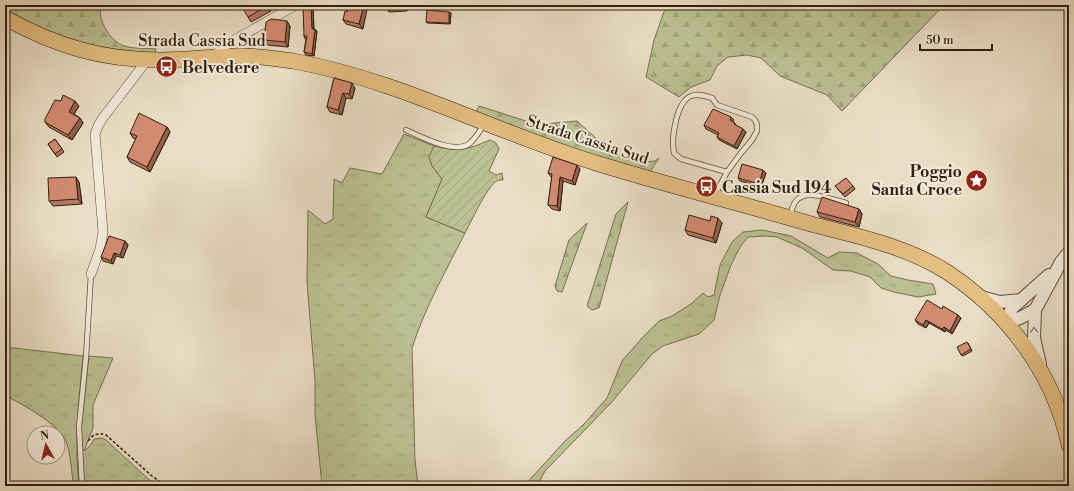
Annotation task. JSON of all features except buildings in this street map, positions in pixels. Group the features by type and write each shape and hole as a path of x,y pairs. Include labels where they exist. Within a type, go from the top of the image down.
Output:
{"main road":[{"name":"Strada Cassia Sud","path":"5,18 27,30 66,46 106,55 148,60 235,56 262,57 317,66 381,83 592,162 909,253 945,271 978,296 1006,322 1025,346 1044,377 1062,420 1069,445"}],"street":[{"path":"212,57 229,43 296,5"},
{"path":"91,274 100,249 103,232 96,134 98,126 148,60"},
{"path":"1006,322 1012,308 1034,290 1069,252"},
{"path":"1044,377 1034,338 1033,326 1035,310 1061,262"},
{"path":"978,296 1000,302 1021,300"},
{"path":"1006,322 1020,318 1035,310"}],"lane":[{"path":"714,197 727,172 752,140 757,131 757,125 752,117 717,105 712,98 703,95 693,95 686,98 677,116 673,140 674,153 681,159 727,172"},
{"path":"406,130 444,146 458,147 468,144 477,136 485,122"},
{"path":"790,218 795,202 805,195 812,195 846,203"},
{"path":"82,486 79,450 79,421 86,356 91,274"}],"path":[{"path":"79,450 93,436 100,433 106,435 152,476 166,486"}],"green space":[{"path":"5,5 34,5 66,10 85,5 101,5 100,11 103,23 114,40 128,47 156,49 155,53 127,52 90,47 52,33 23,19 5,9"},
{"path":"669,5 944,5 842,111 827,95 780,76 761,58 747,55 728,57 717,66 710,80 691,87 679,97 646,77 654,40 665,9"},
{"path":"479,106 529,122 544,124 577,121 610,151 642,162 655,161 659,158 650,172 564,147 476,112"},
{"path":"404,134 434,146 429,157 432,166 442,179 426,217 465,233 429,304 412,348 415,460 418,486 322,486 315,415 315,381 307,282 308,210 325,224 333,219 334,179 342,183 350,168 382,174"},
{"path":"490,140 496,143 499,149 489,171 496,175 502,173 503,180 496,181 490,187 465,233 426,217 442,179 432,166 429,157 434,146 450,149 463,149"},
{"path":"628,202 599,308 592,310 587,306 616,214"},
{"path":"587,223 562,292 557,291 555,286 569,240"},
{"path":"762,230 791,236 828,258 839,252 857,253 878,264 891,276 933,284 936,294 918,297 894,292 881,288 870,277 851,271 833,270 802,248 777,237 748,237 740,247 731,265 720,295 714,320 699,334 663,346 652,354 611,403 545,471 537,486 524,486 607,398 622,361 642,338 659,321 672,316 691,304 703,293 708,297 714,295 720,265 732,242 743,232"},
{"path":"5,347 83,356 77,437 79,486 74,486 66,441 66,425 53,425 39,415 5,395"},
{"path":"89,356 113,358 93,405 93,428 84,451 91,445 94,439 102,438 156,486 84,486 81,431"}],"place":[{"name":"Belvedere","path":"166,67"},
{"name":"Poggio Santa Croce","path":"977,180"},
{"name":"Cassia Sud 194","path":"706,187"}]}
